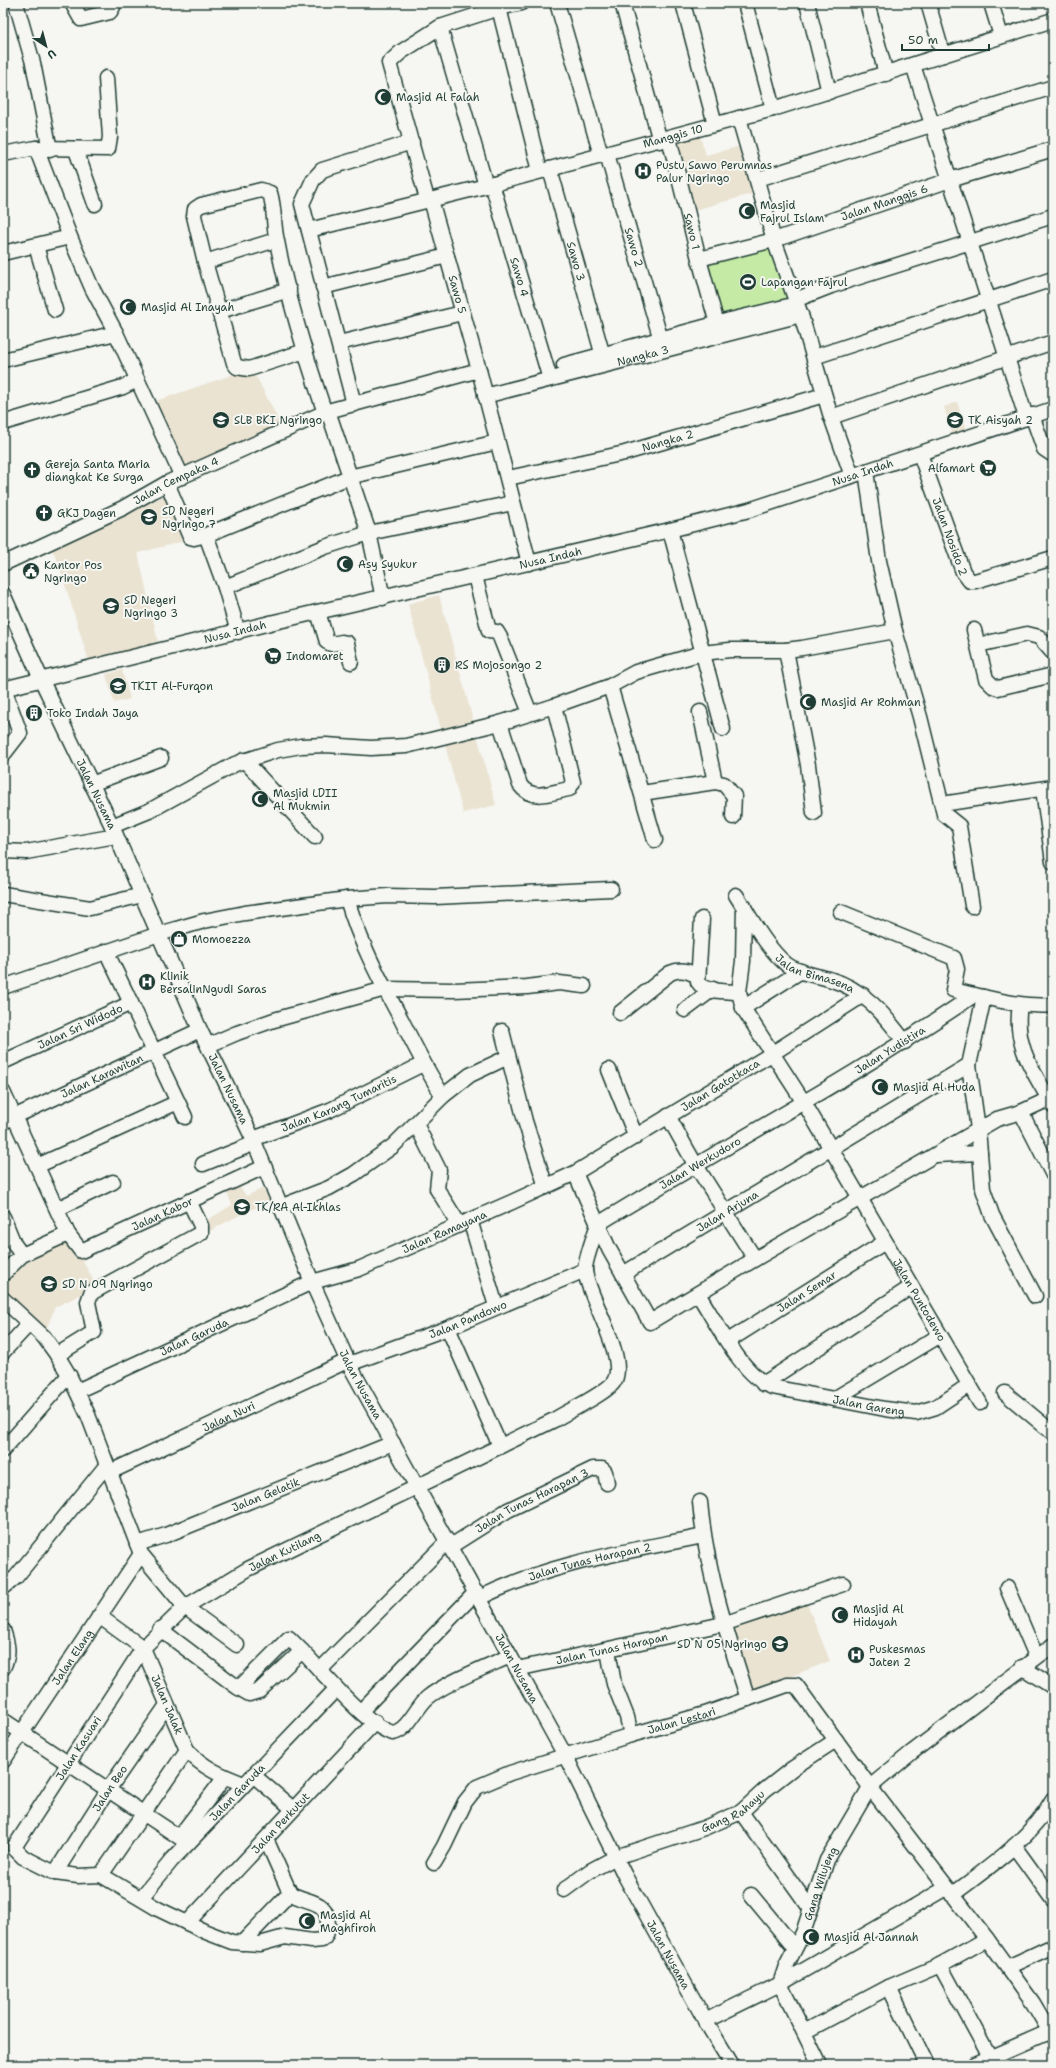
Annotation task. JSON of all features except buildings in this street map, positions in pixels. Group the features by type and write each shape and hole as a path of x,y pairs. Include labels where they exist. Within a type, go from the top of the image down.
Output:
{"street":[{"path":"16,3 33,63 50,150"},
{"path":"72,3 80,19 110,12 113,7 112,3"},
{"path":"440,27 499,8 522,3"},
{"name":"Sawo 2","path":"557,3 661,340"},
{"name":"Sawo 1","path":"622,3 664,139 719,330"},
{"path":"683,3 714,124"},
{"path":"745,3 773,109"},
{"path":"806,3 829,92"},
{"path":"867,3 886,74"},
{"path":"928,3 943,55"},
{"path":"991,3 1002,36"},
{"name":"Sawo 3","path":"499,8 545,170 604,360"},
{"name":"Manggis 10","path":"309,230 489,185 773,109 1053,20"},
{"name":"Sawo 5","path":"440,27 392,59 389,63 390,71 447,256 508,478 529,563"},
{"name":"Sawo 4","path":"440,27 549,374"},
{"path":"913,65 1006,357 1029,416 1044,449 1053,455"},
{"path":"3,154 36,148 50,150 108,149 110,146 106,78"},
{"path":"758,179 1053,87"},
{"path":"740,118 774,240 798,306 824,395 852,476"},
{"path":"354,404 302,204 313,180 322,170 412,142"},
{"path":"36,148 70,237 92,288 116,333 182,476"},
{"name":"Jalan Manggis 6","path":"699,259 774,240 950,180 1053,149"},
{"path":"76,150 96,204"},
{"path":"305,351 249,369 237,367 230,353 220,311 205,262 194,216 195,209 201,205 261,190 270,193 273,202 276,240 305,351 369,533 383,598"},
{"path":"484,392 604,360 661,340 719,330 798,306 831,286 1053,216"},
{"path":"3,253 70,237"},
{"path":"205,262 276,240"},
{"path":"36,246 55,310"},
{"path":"323,287 447,256"},
{"path":"814,357 1053,279"},
{"path":"220,311 289,290"},
{"path":"339,343 462,313"},
{"name":"Nangka 3","path":"604,360 719,330"},
{"path":"3,360 116,333"},
{"path":"831,417 1053,342"},
{"name":"Jalan Cempaka 4","path":"3,564 123,508 182,476 326,412 479,370"},
{"path":"3,423 123,387 137,380"},
{"name":"Nangka 2","path":"508,478 625,453 824,395"},
{"name":"Nusa Indah","path":"3,689 318,612 383,598 749,510 1053,409"},
{"path":"167,484 190,537 194,538 206,535 349,477 497,442"},
{"name":"Jalan Nosido 2","path":"920,454 963,572 970,581 975,581 1053,558"},
{"path":"866,471 879,561 895,631 920,717 944,814 959,826 972,906"},
{"path":"225,587 325,547 369,533 513,503"},
{"path":"670,530 723,729"},
{"path":"206,535 225,587 238,632"},
{"path":"474,576 489,631 497,632 500,637 530,713"},
{"name":"Jalan Nusama","path":"3,594 41,679 114,831 200,1030 209,1045 254,1141 280,1207 348,1362 478,1595 517,1670 566,1757 616,1857 705,2021 732,2065"},
{"path":"318,612 327,642 331,644 342,642 347,643 351,662"},
{"path":"974,630 986,679 993,686 998,688 1053,675"},
{"path":"3,851 26,852 114,831 223,770 244,760 278,750 301,746 326,745 370,748 406,746 500,723 610,686 636,672 702,653 730,650 786,650 895,631"},
{"path":"978,645 1027,634 1034,634 1053,653"},
{"path":"786,650 808,765 814,813"},
{"path":"610,686 655,840"},
{"path":"3,689 20,733 3,755"},
{"path":"500,723 520,786 524,792 534,795 569,789 573,782 554,706"},
{"path":"700,712 715,782"},
{"path":"91,784 160,758"},
{"path":"244,760 315,838"},
{"path":"642,793 715,782 724,784 734,796 733,817"},
{"path":"942,804 1048,788 1053,862"},
{"path":"3,987 159,934 204,921 245,913 347,899 388,896 435,897 611,889"},
{"path":"3,894 90,908 142,895"},
{"path":"347,899 357,931 385,989 423,1064 443,1096"},
{"name":"Jalan Bimasena","path":"739,992 743,961 740,901 769,946 787,965 801,971 830,979 863,995 883,1013 905,1042"},
{"path":"840,912 954,958 957,968 953,990 946,1014"},
{"path":"702,919 698,976 701,986 739,992 743,1008 801,971"},
{"path":"106,951 131,1003"},
{"path":"620,1013 670,974 679,970 684,970 698,976"},
{"path":"209,1045 274,1020 385,989 454,990 521,987 559,982 584,986"},
{"path":"685,1010 713,989"},
{"path":"953,990 1020,1005 1034,1007 1053,1005"},
{"name":"Jalan Gatotkaca","path":"575,1173 774,1053 863,995"},
{"path":"979,996 969,1065 978,1129 983,1189 988,1205 1035,1296"},
{"name":"Jalan Yudistira","path":"803,1101 905,1042 946,1014 979,996"},
{"name":"Jalan Sri Widodo","path":"3,1062 131,1003 185,1117"},
{"path":"575,1173 623,1274 648,1320 654,1321 755,1259 978,1129 997,1119 1051,1103 1021,1045 1017,1020 1020,1005"},
{"name":"Jalan Puntodewo","path":"743,1008 774,1053 832,1149 939,1336 980,1403"},
{"name":"Jalan Karawitan","path":"9,1120 200,1030"},
{"path":"502,1031 525,1121 546,1187"},
{"path":"280,1207 329,1188 354,1174 387,1151 443,1096 470,1074 508,1057"},
{"name":"Jalan Karang Tumaritis","path":"203,1164 254,1141 330,1110 423,1064"},
{"name":"Jalan Arjuna","path":"623,1274 969,1065"},
{"path":"609,1070 636,1137"},
{"path":"3,1092 9,1120 37,1166 68,1234 18,1250 3,1274"},
{"name":"Jalan Werkudoro","path":"598,1224 695,1164 803,1101"},
{"path":"37,1166 178,1102"},
{"path":"1021,1112 1053,1175"},
{"path":"668,1116 695,1164 755,1259"},
{"path":"416,1124 439,1170 437,1182 441,1197 465,1222 496,1306"},
{"path":"935,1155 980,1153"},
{"name":"Jalan Kabor","path":"68,1234 81,1252 264,1167"},
{"name":"Jalan Ramayana","path":"312,1282 359,1269 575,1173"},
{"path":"57,1209 113,1182"},
{"path":"57,1355 94,1332 88,1302 91,1293 201,1233 201,1226 189,1201"},
{"path":"3,1217 18,1250"},
{"path":"585,1270 598,1224"},
{"path":"3,1234 18,1250"},
{"name":"Jalan Semar","path":"728,1341 885,1242"},
{"name":"Jalan Pandowo","path":"348,1362 448,1328 496,1306 585,1270"},
{"name":"Jalan Kutilang","path":"160,1629 185,1607 248,1569 554,1420 613,1383 616,1374 614,1349 610,1336 597,1309 585,1270"},
{"name":"Jalan Garuda","path":"78,1391 312,1282"},
{"path":"698,1294 746,1367 763,1384 912,1287"},
{"path":"3,1299 44,1337 57,1355 78,1391 139,1549 185,1607 237,1645"},
{"path":"3,1352 29,1324"},
{"path":"448,1328 500,1446"},
{"path":"834,1399 939,1336"},
{"name":"Jalan Nuri","path":"108,1469 348,1362"},
{"path":"3,1450 69,1375"},
{"name":"Jalan Gareng","path":"763,1384 834,1399 916,1413 936,1406 969,1385"},
{"path":"1006,1393 1053,1433"},
{"name":"Jalan Gelatik","path":"139,1549 166,1535 393,1443"},
{"path":"3,1588 16,1577 108,1469"},
{"name":"Jalan Tunas Harapan 3","path":"449,1544 508,1510 593,1469 602,1469 605,1472 607,1483"},
{"path":"700,1502 703,1536 723,1624 748,1699"},
{"name":"Jalan Tunas Harapan 2","path":"361,1711 478,1595 559,1566 703,1536"},
{"path":"320,1670 449,1544"},
{"name":"Jalan Elang","path":"3,1761 23,1733 139,1549"},
{"name":"Jalan Tunas Harapan","path":"517,1670 723,1624 843,1584"},
{"path":"1008,1588 1036,1656"},
{"path":"98,1616 143,1648"},
{"path":"160,1629 249,1694 259,1691 302,1651 336,1689 388,1732 397,1732 430,1695 510,1656"},
{"name":"Jalan Kasuari","path":"55,1873 23,1857 16,1850 16,1846 67,1764 143,1648 160,1629"},
{"path":"3,1630 9,1647 9,1653 3,1668"},
{"name":"Gang Wilujeng","path":"780,1984 794,1948 803,1933 827,1860 870,1788 911,1753 1036,1656 1053,1645"},
{"name":"Jalan Jalak","path":"143,1648 187,1750 204,1766 224,1777 248,1779"},
{"path":"608,1650 614,1684 627,1717 631,1735"},
{"path":"1022,1667 1053,1687"},
{"name":"Jalan Lestari","path":"434,1863 444,1846 465,1802 477,1787 510,1773 566,1757 631,1735 705,1714 787,1686 796,1685 836,1740"},
{"name":"Jalan Garuda","path":"141,1898 183,1840 248,1779 336,1689"},
{"name":"Jalan Beo","path":"55,1873 108,1790 167,1705"},
{"path":"3,1720 183,1840 224,1777"},
{"name":"Jalan Perkutut","path":"188,1923 375,1722"},
{"path":"836,1740 870,1788 988,1939 1052,2033 973,2065"},
{"name":"Gang Rahayu","path":"564,1890 590,1871 616,1857 704,1828 741,1812 765,1790 793,1768 836,1740"},
{"path":"101,1875 187,1750"},
{"path":"248,1779 293,1809"},
{"path":"705,2021 780,1984 949,1891 1014,1846 1028,1834 1044,1816 1053,1799"},
{"path":"741,1812 810,1908"},
{"path":"55,1873 78,1876 101,1875 158,1909 220,1938 242,1943 260,1944 286,1937 312,1941 322,1940 324,1938 328,1922 322,1907 312,1901 290,1893 266,1839"},
{"path":"1014,1846 1053,1900"},
{"path":"242,1943 290,1893"},
{"path":"751,1895 794,1948"},
{"path":"804,2032 888,1987 940,1965 988,1939"},
{"path":"1008,1967 1053,1946"},
{"path":"940,1965 990,2057"},
{"path":"780,1984 820,2065"},
{"path":"888,1987 927,2065"}],"shaded area":[{"path":"700,136 706,155 744,145 759,192 691,211 673,143"},
{"name":"SLB BKI Ngringo","path":"240,372 257,378 280,423 184,469 156,401"},
{"name":"TK Aisyah 2","path":"957,402 967,433 953,437 944,407"},
{"name":"SD Negeri Ngringo 3","path":"168,494 189,540 138,553 159,646 90,665 59,565 52,549"},
{"path":"439,595 496,805 463,813 408,604"},
{"name":"TKIT Al-Furqon","path":"122,670 130,699 114,703 106,674"},
{"name":"TK/RA Al-Ikhlas","path":"239,1185 246,1196 266,1187 272,1200 210,1231 204,1222 232,1205 226,1190"},
{"name":"SD N 09 Ngringo","path":"66,1239 80,1256 97,1287 55,1307 45,1333 3,1294 3,1281 26,1257"},
{"name":"SD N 05 Ngringo","path":"806,1601 830,1661 753,1691 731,1627"}],"green space":[{"name":"Lapangan Fajrul","path":"774,247 789,299 723,317 707,264"}],"place":[{"name":"Masjid Al Falah","path":"383,97"},
{"name":"Pustu Sawo Perumnas Palur Ngringo","path":"643,171"},
{"name":"Masjid Fajrul Islam","path":"747,211"},
{"name":"Lapangan Fajrul","path":"748,282"},
{"name":"Masjid Al Inayah","path":"128,307"},
{"name":"SLB BKI Ngringo","path":"221,420"},
{"name":"TK Aisyah 2","path":"955,420"},
{"name":"Alfamart","path":"988,468"},
{"name":"Gereja Santa Maria diangkat Ke Surga","path":"32,470"},
{"name":"GKJ Dagen","path":"44,513"},
{"name":"SD Negeri Ngringo 7","path":"149,517"},
{"name":"Asy Syukur","path":"345,564"},
{"name":"Kantor Pos Ngringo","path":"31,571"},
{"name":"SD Negeri Ngringo 3","path":"111,606"},
{"name":"Indomaret","path":"273,656"},
{"name":"RS Mojosongo 2","path":"442,665"},
{"name":"TKIT Al-Furqon","path":"118,686"},
{"name":"Masjid Ar Rohman","path":"808,702"},
{"name":"Toko Indah Jaya","path":"34,713"},
{"name":"Masjid LDII Al Mukmin","path":"260,799"},
{"name":"Momoezza","path":"179,939"},
{"name":"Klinik BersalinNgudi Saras","path":"147,982"},
{"name":"Masjid Al Huda","path":"880,1087"},
{"name":"TK/RA Al-Ikhlas","path":"242,1207"},
{"name":"SD N 09 Ngringo","path":"49,1284"},
{"name":"Masjid Al Hidayah","path":"840,1615"},
{"name":"SD N 05 Ngringo","path":"780,1644"},
{"name":"Puskesmas Jaten 2","path":"856,1655"},
{"name":"Masjid Al Maghfiroh","path":"307,1921"},
{"name":"Masjid Al Jannah","path":"811,1937"}]}
